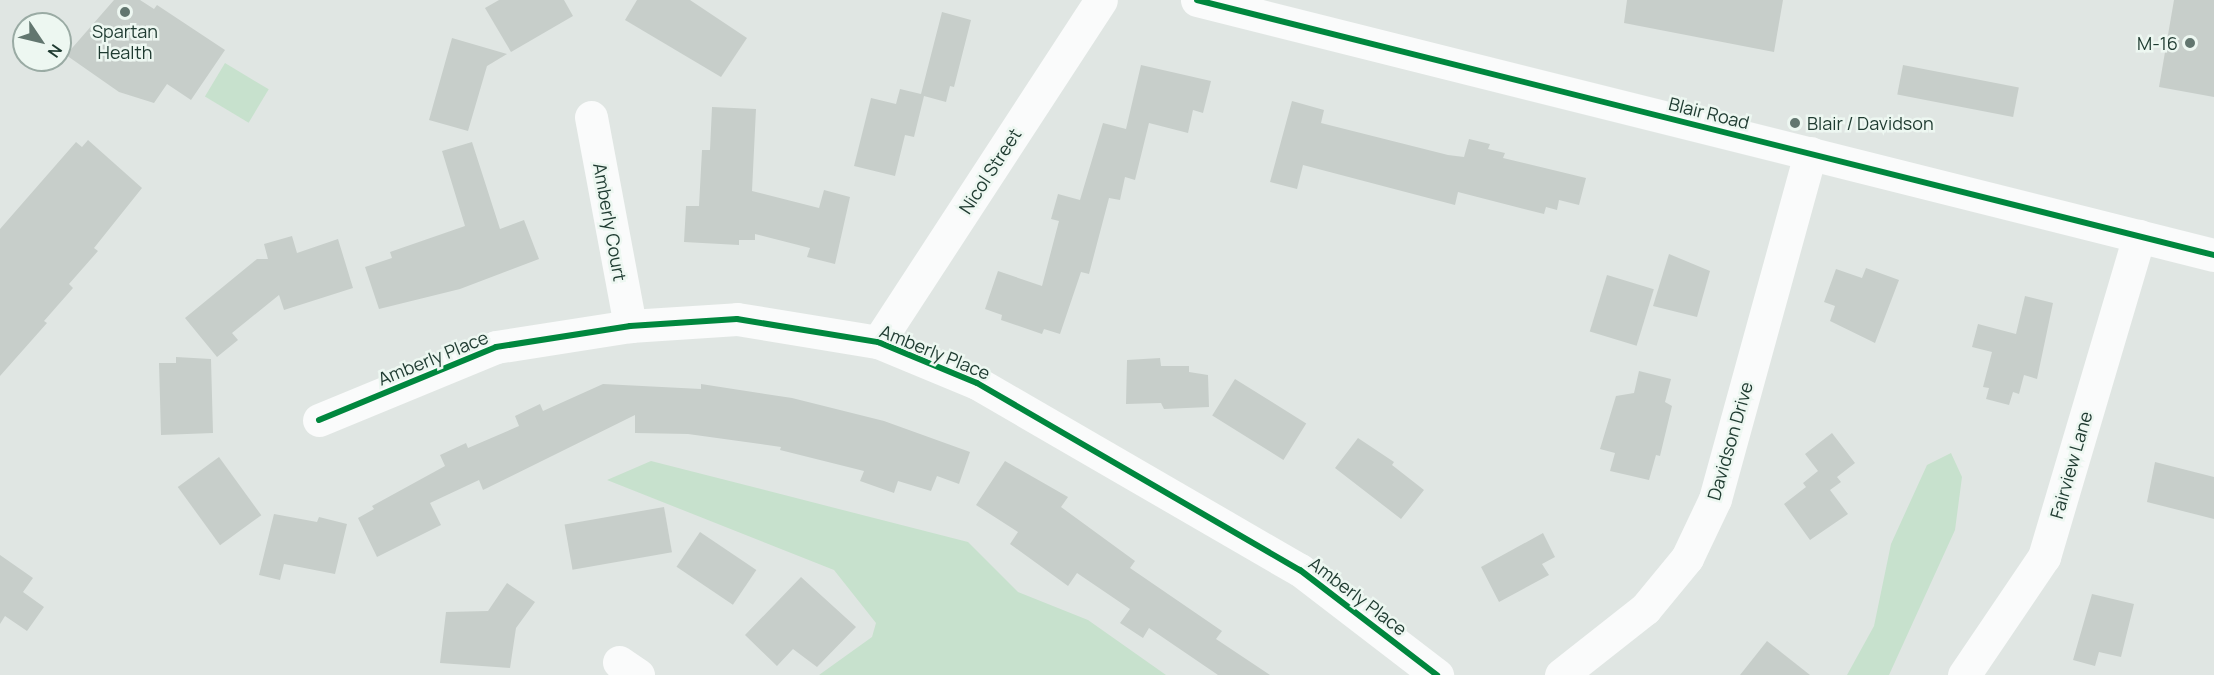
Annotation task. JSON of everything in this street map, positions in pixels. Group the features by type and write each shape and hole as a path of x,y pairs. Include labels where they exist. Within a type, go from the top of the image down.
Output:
{"street":[{"name":"Nicol Street","path":"878,342 1101,0"},
{"name":"Blair Road","path":"1197,0 2214,255"},
{"name":"Amberly Court","path":"591,117 630,326"},
{"name":"Davidson Drive","path":"1561,675 1645,609 1687,558 1714,498 1810,153"},
{"name":"Fairview Lane","path":"1964,675 2044,557 2139,236"},
{"name":"Amberly Place","path":"319,420 496,347 630,326 737,319 878,342 977,382 1300,570 1437,675"}],"green space":[{"path":"225,63 269,89 249,123 205,96"},
{"path":"1951,453 1962,477 1955,530 1889,675 1847,675 1874,626 1891,544 1927,465"},
{"path":"651,461 968,542 1018,592 1088,620 1166,675 819,675 872,637 876,623 834,570 607,480"}],"building":[{"path":"114,0 140,0 154,9 157,5 225,50 191,100 167,84 154,103 119,92 72,59 72,48"},
{"path":"499,0 564,0 573,16 511,52 485,8"},
{"path":"637,0 690,0 747,38 721,77 625,20"},
{"path":"1627,0 1783,0 1774,52 1624,23"},
{"name":"M-16","path":"2174,0 2214,0 2214,97 2159,87"},
{"path":"942,12 971,20 954,87 950,86 946,102 924,96 914,137 905,135 895,176 854,166 871,98 896,104 900,89 921,94"},
{"path":"452,38 507,54 487,66 468,131 429,120"},
{"path":"1141,65 1211,81 1203,113 1193,110 1188,133 1149,123 1135,180 1125,177 1120,200 1109,198 1089,274 1081,272 1060,334 1044,329 1042,334 1001,320 1002,315 985,309 998,271 1042,286 1059,221 1051,219 1058,194 1080,200 1103,123 1126,129"},
{"path":"1903,65 2019,88 2013,117 1897,94"},
{"path":"1292,101 1324,110 1321,123 1464,157 1469,139 1490,144 1488,149 1505,153 1503,158 1586,178 1579,205 1559,200 1557,210 1546,207 1544,214 1458,192 1455,205 1303,165 1297,189 1270,182"},
{"path":"712,107 756,109 752,191 819,208 824,190 850,197 835,264 807,257 810,248 755,234 755,240 739,240 739,245 684,242 686,206 699,206 702,150 710,150"},
{"path":"88,140 142,188 94,248 98,251 69,284 73,288 44,321 47,323 0,376 0,229 76,142 82,147"},
{"path":"472,142 500,229 524,220 539,259 460,289 379,309 365,267 392,258 390,252 465,226 442,151"},
{"path":"292,236 297,253 338,239 353,288 284,310 279,295 232,333 238,340 217,357 185,318 257,259 268,259 264,244"},
{"path":"1669,254 1710,271 1697,317 1653,306"},
{"path":"1866,268 1899,280 1875,343 1830,321 1835,306 1824,302 1836,269 1862,278"},
{"path":"1607,275 1654,289 1637,346 1590,331"},
{"path":"2025,296 2053,303 2037,379 2024,375 2019,394 2013,392 2009,405 1986,399 1989,388 1983,387 1992,352 1972,347 1978,324 2016,334"},
{"path":"176,357 211,359 213,433 161,435 159,363 176,363"},
{"path":"1160,358 1161,366 1189,366 1189,372 1208,375 1209,407 1164,409 1161,403 1126,404 1127,360"},
{"path":"1639,371 1671,379 1665,402 1672,406 1660,456 1656,455 1649,480 1610,471 1615,453 1600,449 1616,396 1634,393"},
{"path":"1235,379 1306,424 1283,460 1212,415"},
{"path":"603,384 701,389 701,384 792,398 884,421 970,452 959,484 937,476 931,491 898,481 894,493 860,481 864,471 780,450 781,447 688,434 635,433 635,415 483,490 479,480 430,503 441,525 377,557 358,518 374,509 372,506 445,466 440,455 466,443 468,448 519,426 515,416 540,404 543,411"},
{"path":"1832,433 1855,463 1837,477 1841,482 1830,490 1848,514 1810,540 1784,504 1806,487 1803,483 1818,471 1805,454"},
{"path":"1358,438 1394,462 1392,465 1424,490 1401,519 1335,468"},
{"path":"219,457 261,515 220,545 178,487"},
{"path":"1005,461 1068,497 1061,507 1135,561 1130,568 1222,631 1216,639 1270,675 1218,675 1149,628 1143,638 1120,623 1130,609 1077,573 1068,586 1010,544 1018,532 976,505"},
{"path":"2155,462 2214,477 2214,519 2147,502"},
{"path":"664,507 672,552 573,570 565,525"},
{"path":"274,514 317,522 319,517 347,524 335,574 284,564 280,580 259,575"},
{"path":"700,532 756,570 733,605 677,567"},
{"path":"1543,533 1555,557 1542,564 1549,575 1499,602 1481,567"},
{"path":"0,555 33,578 23,592 44,607 27,631 5,616 0,624"},
{"path":"801,577 856,627 817,667 793,649 777,666 745,635"},
{"path":"507,583 535,602 516,628 510,668 440,663 446,612 488,611"},
{"path":"2092,594 2134,604 2121,657 2099,652 2095,666 2073,660"},
{"path":"1767,641 1810,675 1740,675"}],"cycle path":[{"path":"1197,0 2214,255"},
{"path":"319,420 496,347 630,326 737,319 878,342 977,383 1300,570 1437,675"}],"place":[{"name":"Spartan Health","path":"125,12"},
{"name":"M-16","path":"2190,43"},
{"name":"Blair / Davidson","path":"1795,123"}]}
